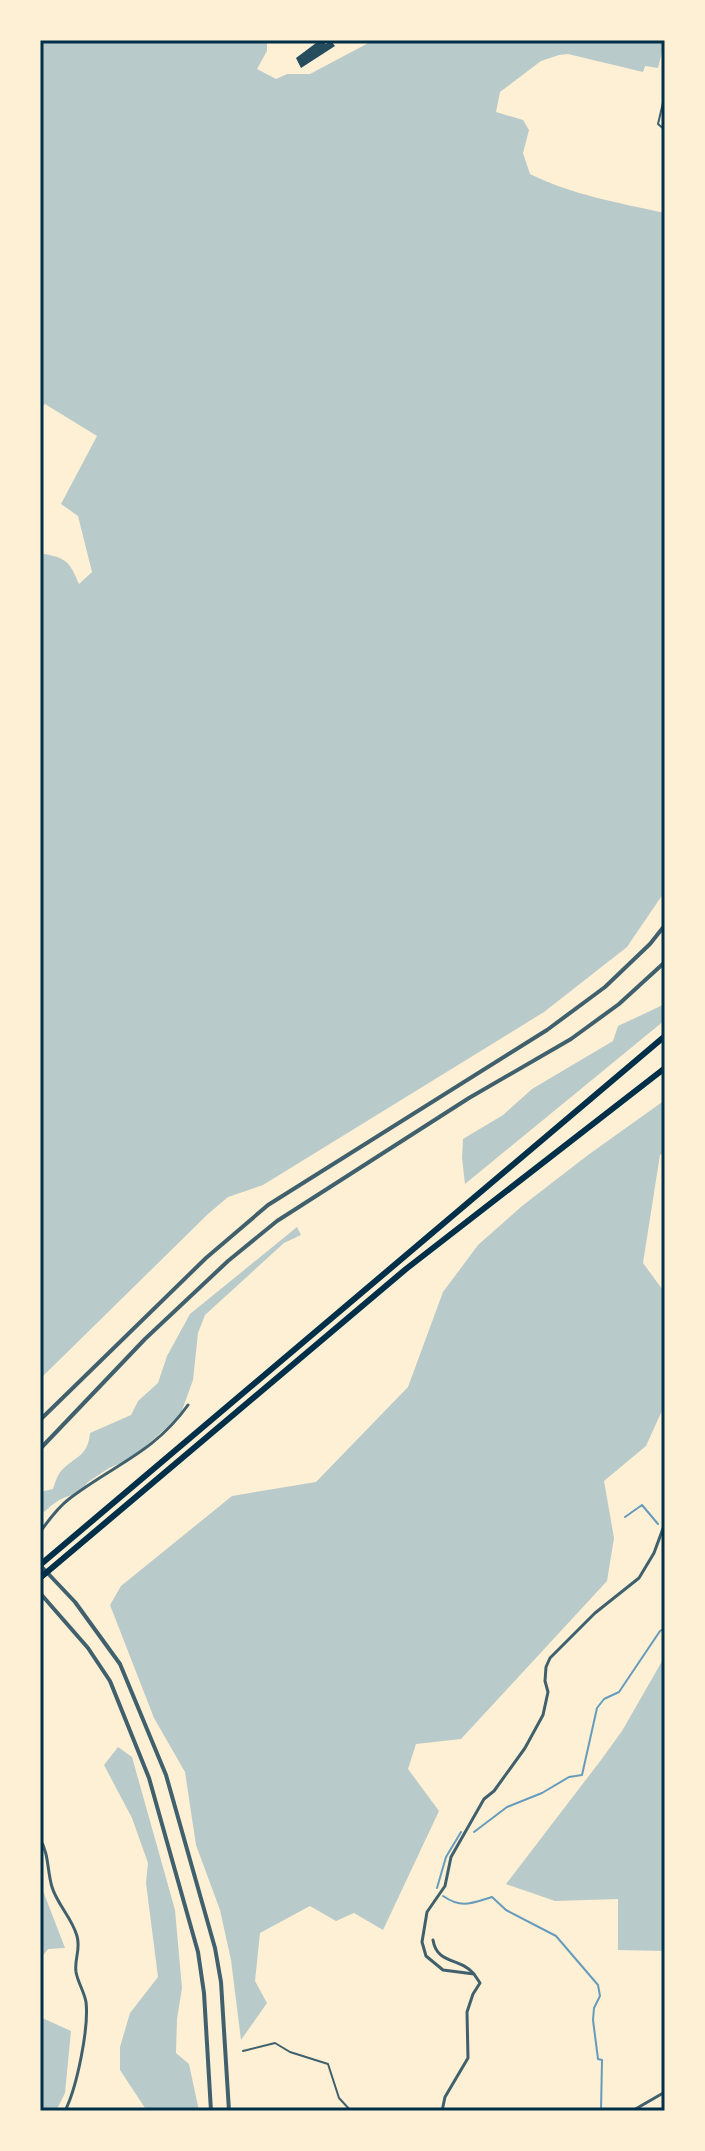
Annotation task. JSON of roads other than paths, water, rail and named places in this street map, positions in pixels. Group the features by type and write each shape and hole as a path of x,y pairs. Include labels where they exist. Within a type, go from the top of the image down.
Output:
{"highway":[{"path":"40,1565 665,1036"},
{"path":"40,1578 406,1269 665,1068"}],"street":[{"path":"40,1420 206,1258 268,1205 547,1030 605,987 650,944 665,925"},
{"path":"40,1449 145,1339 228,1261 277,1221 418,1130 571,1039 619,1004 665,962"},
{"path":"40,1532 55,1511 69,1499 142,1453 168,1430 188,1405"},
{"path":"474,1974 443,1970 426,1956 422,1942 427,1912 445,1886 451,1857 484,1799 494,1791 525,1748 543,1715 548,1699 545,1681 550,1658 595,1613 639,1578 647,1567 665,1523"},
{"path":"40,1565 84,1613 120,1664 166,1775 215,1948 221,1982 229,2111"},
{"path":"40,1593 88,1648 110,1681 149,1778 198,1952 204,1993 211,2111"},
{"path":"40,1839 46,1849 52,1887 78,1939 80,1951 76,1974 86,2006 81,2053 65,2111"},
{"path":"433,1940 439,1956 468,1966 480,1983 467,2012 468,2058 445,2097 442,2111"},
{"path":"632,2111 665,2092"}],"lane":[{"path":"665,94 658,124 665,130"},
{"path":"243,2051 275,2043 290,2052 328,2064 339,2098 351,2111"}],"waterway":[{"path":"625,1517 642,1505 658,1524"},
{"path":"474,1832 507,1807 542,1793 569,1777 582,1775 597,1708 604,1699 619,1692 665,1628"},
{"path":"437,1888 446,1857 461,1832"},
{"path":"443,1896 462,1904 492,1897 506,1910 556,1936 598,1985 600,1996 593,2020 598,2059 602,2060 601,2111"}]}
